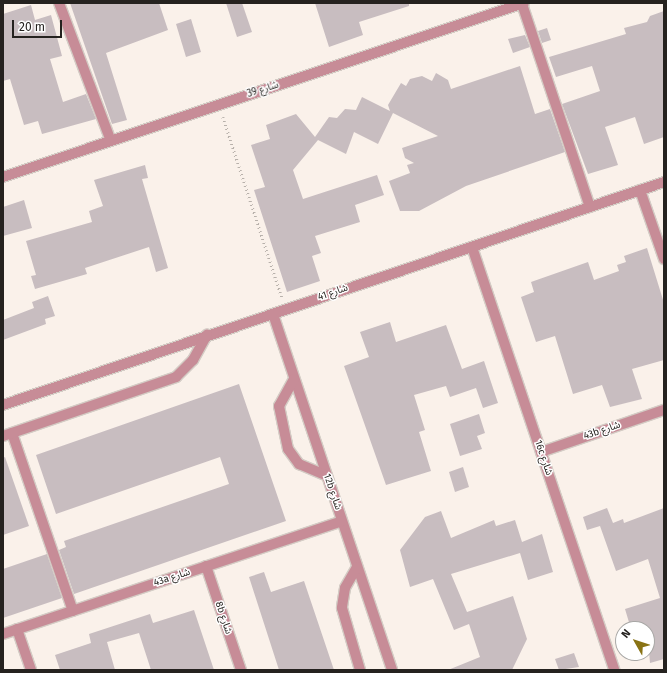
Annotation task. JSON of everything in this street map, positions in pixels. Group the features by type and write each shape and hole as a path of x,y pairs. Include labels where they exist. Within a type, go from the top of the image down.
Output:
{"street":[{"path":"60,3 112,141"},
{"path":"523,3 590,207"},
{"name":"شارع 39","path":"3,177 523,3"},
{"name":"شارع 41","path":"3,405 664,182"},
{"path":"640,190 664,260"},
{"name":"16c شارع","path":"472,247 614,670"},
{"name":"12b شارع","path":"273,314 392,670"},
{"path":"74,611 8,435 176,377 193,360 207,335"},
{"path":"294,379 279,406 288,449 299,464 327,476"},
{"name":"43b شارع","path":"541,452 664,410"},
{"name":"43a شارع","path":"3,634 342,521"},
{"name":"8b شارع","path":"206,566 241,670"},
{"path":"357,567 345,588 342,608 360,670"},
{"path":"17,629 31,670"}],"path":[{"path":"219,105 286,309"}],"building":[{"path":"70,3 159,3 168,30 106,53 127,120 112,124"},
{"path":"226,3 242,3 252,32 237,37"},
{"path":"315,3 409,3 409,6 359,22 363,35 329,47"},
{"path":"31,5 35,20 51,15 62,56 50,59 63,102 86,94 96,119 42,134 38,121 24,125 10,79 3,81 3,14"},
{"path":"664,11 664,137 644,144 635,117 605,127 618,165 588,174 562,104 600,91 592,66 556,77 549,57 626,34 624,28 647,22 650,16"},
{"path":"191,19 201,52 186,57 176,24"},
{"path":"547,28 551,40 542,43 538,31"},
{"path":"525,35 530,47 513,53 508,39"},
{"path":"520,66 535,114 550,109 565,152 466,186 419,211 400,211 389,181 410,173 407,165 414,163 405,158 402,148 438,136 393,113 378,144 354,132 346,154 318,140 293,170 303,199 377,175 384,195 355,205 360,222 315,236 321,253 312,256 320,281 287,292 254,190 265,187 251,145 270,139 266,125 296,114 315,137 329,117 337,118 345,109 356,110 362,97 390,111 388,105 401,83 406,86 410,79 422,76 432,81 436,73 448,80 451,89"},
{"path":"145,165 148,178 142,179 168,268 156,272 149,247 85,268 87,274 35,289 31,276 36,275 26,241 92,222 89,211 103,206 94,180"},
{"path":"24,200 32,228 3,236 3,207"},
{"path":"647,248 664,303 664,360 632,369 642,399 610,407 602,385 573,394 555,336 536,342 521,297 534,292 531,282 588,262 594,280 619,271 617,265 626,262 624,256"},
{"path":"48,296 55,316 45,319 46,324 3,340 3,320 34,308 32,302"},
{"path":"390,322 396,342 446,325 462,369 484,361 498,403 483,408 476,388 450,397 446,386 414,395 425,430 419,432 431,471 386,485 344,366 369,357 360,332"},
{"path":"239,384 286,521 74,594 59,550 66,547 64,541 229,484 220,457 56,514 36,455"},
{"path":"479,414 485,433 477,436 482,449 460,456 450,424"},
{"path":"5,457 29,526 3,535 3,458"},
{"path":"463,467 469,487 455,492 449,472"},
{"path":"607,508 613,523 623,519 624,523 664,508 664,659 650,663 650,661 655,661 655,621 629,621 625,609 660,598 648,559 616,571 600,526 587,530 583,517"},
{"path":"441,511 451,538 494,520 496,526 515,520 522,542 542,534 553,572 528,580 520,553 451,574 467,612 513,596 527,639 512,670 448,670 480,657 469,624 454,630 433,579 410,587 400,550 425,517"},
{"path":"47,554 62,598 3,618 3,569"},
{"path":"264,572 271,592 304,581 334,670 279,670 249,577"},
{"path":"194,610 214,670 151,670 139,633 107,642 115,670 60,670 55,655 91,643 89,634 150,614 153,623"},
{"path":"574,653 579,667 559,670 555,659"}]}
